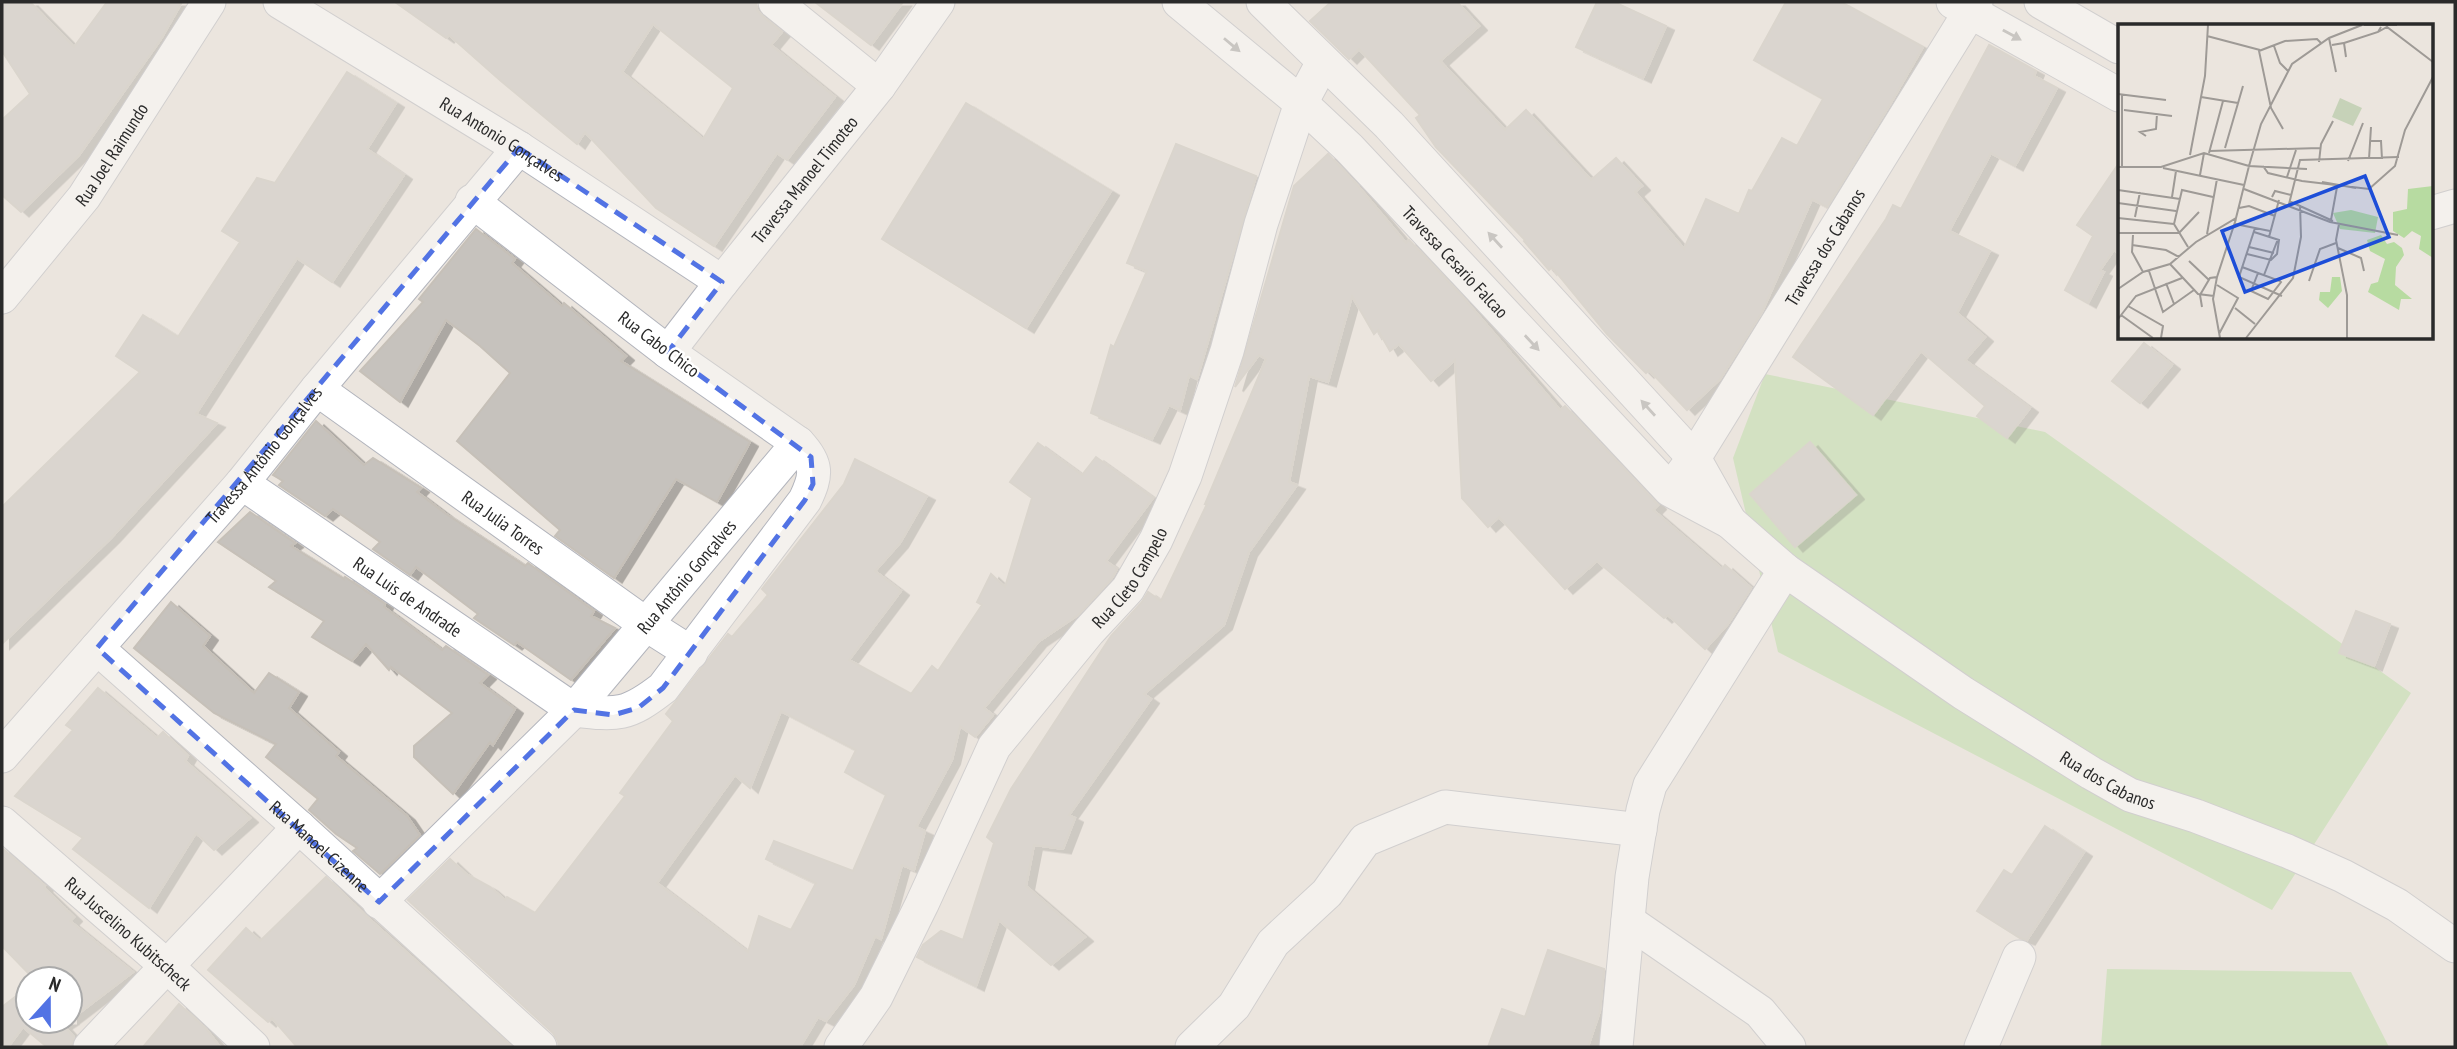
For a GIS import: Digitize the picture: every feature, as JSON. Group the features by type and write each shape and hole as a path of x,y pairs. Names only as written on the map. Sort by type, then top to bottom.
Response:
{"street":[{"name":"Rua Joel Raimundo","path":"2,297 84,197 209,2"},
{"name":"Rua Antonio Gonçalves","path":"280,2 519,148 722,282"},
{"path":"775,2 879,86"},
{"name":"Travessa Manoel Timoteo","path":"668,352 879,86 939,2"},
{"name":"Travessa Cesario Falcao","path":"1179,2 1301,103 1349,148 1670,490 1730,522 1785,570"},
{"name":"Travessa Cesario Falcao","path":"1263,2 1390,125 1694,458 1730,522"},
{"path":"2041,2 2118,46"},
{"path":"1966,5 2118,94"},
{"name":"Travessa dos Cabanos","path":"1670,490 1694,458 1966,5"},
{"name":"Rua Cleto Campelo","path":"841,1047 876,997 994,747 1073,650 1128,589 1156,540 1185,476 1218,376 1261,224 1301,103 1323,62"},
{"name":"Travessa Antônio Gonçalves","path":"2,756 242,483 317,388 519,148"},
{"name":"Rua Cabo Chico","path":"472,201 668,352 798,443 811,457 814,468 813,484 805,500 691,653"},
{"path":"2432,213 2455,206"},
{"name":"Rua Julia Torres","path":"317,388 647,625 691,653"},
{"name":"Rua Antônio Gonçalves","path":"379,902 574,710 798,443"},
{"name":"Rua Luis de Andrade","path":"242,483 574,710"},
{"path":"1616,1047 1632,877 1650,785 1785,570"},
{"name":"Rua dos Cabanos","path":"1785,570 1963,693 2130,795 2196,816 2343,876 2397,905 2455,946"},
{"name":"Rua Manoel Cizenne","path":"97,648 299,827 540,1047"},
{"path":"574,710 612,715 638,708 663,688 691,653"},
{"path":"1192,1047 1234,1006 1273,943 1327,893 1365,841 1445,807 1640,830"},
{"name":"Rua Juscelino Kubitscheck","path":"2,822 168,967 253,1047"},
{"path":"90,1047 299,827"},
{"path":"1628,921 1760,1012 1788,1047"},
{"path":"1982,1047 2019,957"}],"highlighted area":[{"path":"519,148 722,282 668,352 811,457 813,484 805,500 663,688 638,708 613,715 574,710 379,902 97,648"}],"green space":[{"path":"1765,374 2045,432 2411,693 2272,910 1778,652 1733,458"},
{"path":"2107,969 2351,972 2389,1047 2101,1047"}],"building":[{"path":"2,2 30,2 74,47 107,2 182,2 161,39 79,155 21,212 2,195 2,120 30,94 2,51"},
{"path":"395,2 756,2 757,10 762,16 782,32 771,45 835,97 787,160 777,153 714,246 656,208 585,132 577,144 449,35 446,38","holes":["653,24 733,88 703,139 622,72"]},
{"path":"815,2 903,2 871,45"},
{"path":"1331,2 1457,2 1479,26 1440,61 1505,130 1526,110 1591,180 1616,158 1642,186 1635,192 1684,249 1706,199 1739,214 1749,190 1752,191 1782,138 1797,146 1823,99 1754,60 1786,2 1841,2 1923,47 1827,207 1812,199 1762,312 1720,379 1687,410 1649,370 1646,373 1607,334 1552,267 1549,270 1525,240 1436,147 1416,118 1420,115 1359,49 1349,59 1310,21"},
{"path":"1597,2 1614,2 1666,26 1643,78 1576,47"},
{"path":"1989,45 2036,71 2034,76 2057,88 2015,166 1991,153 1949,231 1990,251 1957,313 1985,337 1965,360 2030,408 2007,438 1977,416 1985,406 1921,351 1873,415 1793,357 1893,205 1901,209"},
{"path":"347,72 396,103 367,149 404,175 332,282 297,258 196,414 217,423 111,538 2,644 2,507 140,372 116,356 143,315 178,337 240,242 222,231 257,178 275,183"},
{"path":"966,103 1111,191 1026,328 882,239"},
{"path":"1176,144 1256,176 1197,379 1189,375 1180,410 1169,405 1152,439 1091,413 1111,345 1114,347 1147,271 1127,263"},
{"path":"1328,154 1406,243 1409,240 1460,294 1560,410 1565,406 1658,505 1653,510 1722,569 1725,565 1751,588 1728,624 1705,649 1668,615 1664,618 1597,561 1565,589 1499,517 1488,527 1462,498 1455,360 1431,381 1399,344 1390,351 1378,330 1374,334 1352,296 1328,382 1309,376 1289,482 1297,485 1249,552 1224,625 1144,694 1151,699 1069,815 1075,818 1063,849 1034,845 1026,886 1085,937 1051,965 999,920 976,986 917,957 923,945 941,931 963,940 994,843 987,837 1011,789 1111,636 1148,592 1161,601 1207,504 1266,359 1259,355 1235,387 1294,186"},
{"path":"2118,164 2118,253 2114,250 2100,270 2104,272 2088,303 2065,290 2093,236 2077,225"},
{"path":"476,229 515,259 512,263 562,306 564,303 626,356 621,361 750,442 717,502 676,479 614,578 555,536 560,530 457,441 510,373 480,346 446,320 400,402 360,371 423,302 419,299"},
{"path":"2144,343 2172,365 2140,403 2112,381"},
{"path":"316,421 364,465 373,458 421,488 417,492 446,514 525,566 528,563 594,611 591,616 615,628 571,680 517,642 514,645 474,618 478,614 416,567 410,575 373,549 380,542 333,509 325,516 279,485 283,481 273,475"},
{"path":"1810,442 1856,495 1795,547 1750,494"},
{"path":"1038,443 1082,475 1096,457 1153,498 1106,561 1117,569 1112,578 1078,615 1038,642 984,708 993,715 975,737 960,726 952,760 916,827 925,831 914,870 902,865 881,939 875,936 854,985 826,1021 818,1017 800,1047 559,1047 553,1033 408,900 450,859 466,874 490,887 505,900 507,897 535,913 625,796 620,793 673,721 666,714 728,634 732,637 768,595 762,589 844,484 855,459 927,496 900,543 875,571 901,591 849,660 911,694 932,666 938,671 982,605 977,602 991,574 1005,587 1032,498 1010,482","holes":["781,711 856,750 845,772 886,795 853,871 774,841 766,859 816,883 791,930 759,916 748,952 657,883 735,775 750,788"]},
{"path":"250,512 295,543 291,546 385,604 384,607 442,650 446,646 488,675 480,683 515,709 493,745 490,742 453,794 414,757 414,746 452,713 391,667 389,670 366,644 352,661 312,637 324,621 269,587 276,581 218,542"},
{"path":"171,602 210,636 203,646 254,693 269,673 299,692 289,708 339,752 336,756 407,816 420,835 380,874 353,851 357,848 309,810 318,799 266,757 276,744 214,713 134,648"},
{"path":"2356,611 2390,624 2374,666 2339,653"},
{"path":"98,688 157,738 163,732 188,756 185,761 250,818 214,850 196,833 149,908 73,849 83,838 15,796 73,730 66,725"},
{"path":"2045,826 2084,852 2027,940 1977,911 2004,870 2012,875"},
{"path":"2,848 45,886 74,917 70,921 133,972 84,1009 84,965 20,965 2,946"},
{"path":"326,877 512,1047 297,1047 272,1018 268,1022 208,970 246,928 260,941"},
{"path":"1548,950 1604,969 1600,1011 1588,1047 1488,1047 1502,1009 1525,1017"},
{"path":"14,998 14,1035 17,1035 8,1047 2,1047 2,1007"},
{"path":"179,1004 206,1029 220,1047 143,1047"},
{"path":"33,1035 74,1037 71,1047 47,1047"}]}
